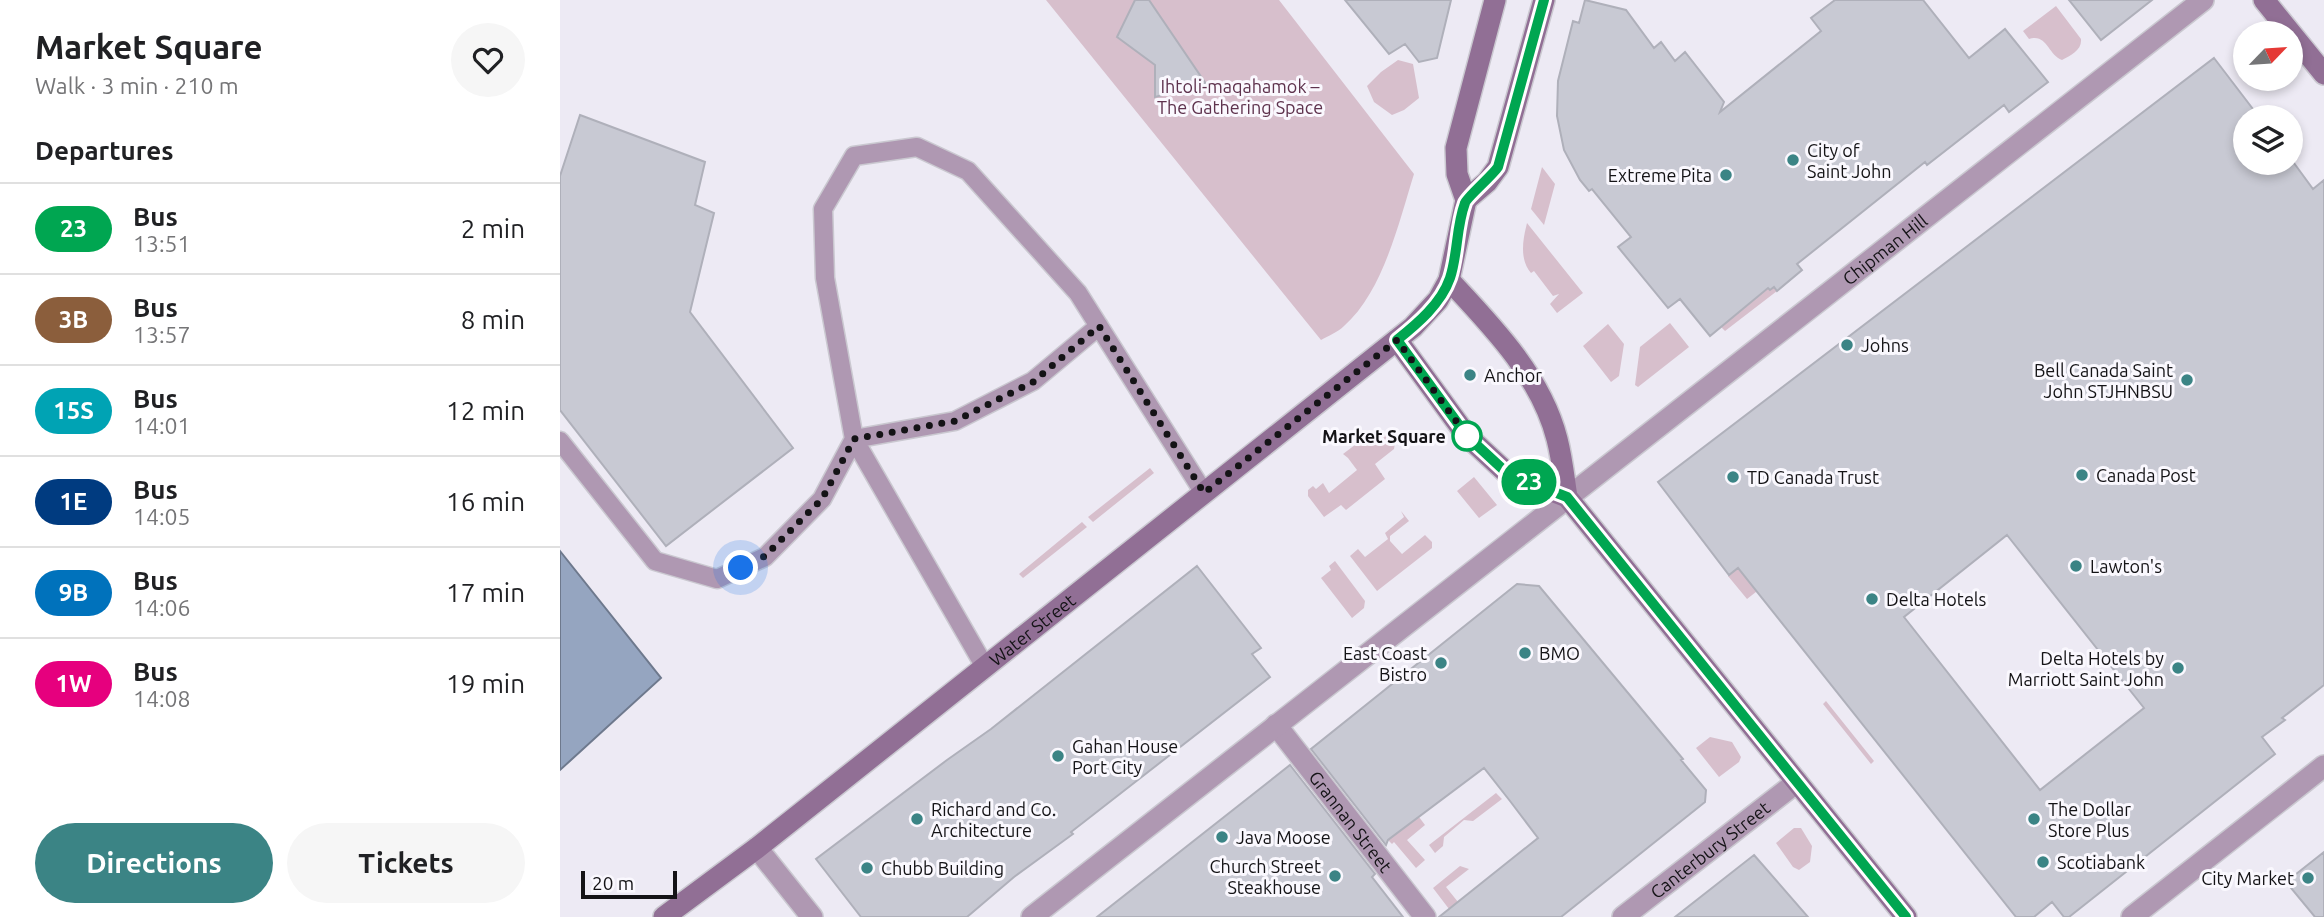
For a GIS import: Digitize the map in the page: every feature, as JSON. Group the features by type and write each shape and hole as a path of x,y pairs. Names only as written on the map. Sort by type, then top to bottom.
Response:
{"main road":[{"path":"1495,0 1456,148 1457,174 1466,200 1449,280 1427,314 1397,340 1467,436 1508,474 1567,497"},
{"path":"1466,200 1487,182 1498,167 1544,0"},
{"path":"2264,0 2324,74"},
{"path":"1449,280 1522,365 1544,403 1557,439 1567,497 1906,917"},
{"name":"Water Street","path":"664,917 757,848 1397,340"}],"street":[{"name":"Chipman Hill","path":"1032,917 2203,0"},
{"name":"Grannan Street","path":"1276,725 1425,917"},
{"path":"2132,917 2324,766"},
{"name":"Canterbury Street","path":"1623,917 1797,782"},
{"path":"757,848 812,917"}],"lane":[{"path":"985,667 854,439 825,278 823,209 855,156 917,147 968,171 1078,293 1204,493"},
{"path":"854,439 955,421 1033,382 1099,326"},
{"path":"560,441 655,561 717,579 765,556 822,499 854,439"}],"green space":[{"name":"Ihtoli-maqahamok – The Gathering Space","path":"1046,0 1279,0 1414,174 1396,234 1379,276 1358,312 1344,326 1321,340"},
{"path":"2056,6 2081,39 2078,49 2062,60 2040,39 2029,39 2023,31"},
{"path":"1398,60 1413,64 1419,98 1404,110 1392,115 1374,102 1367,86"},
{"path":"1542,167 1555,184 1544,225 1531,209"},
{"path":"1527,223 1583,293 1557,313 1550,304 1559,294 1553,296 1534,271 1531,273 1525,262 1523,242"},
{"path":"1774,287 1777,291 1725,331 1721,327 1767,288 1770,290"},
{"path":"1670,323 1689,347 1638,387 1635,385 1640,347"},
{"path":"1608,324 1624,344 1619,376 1611,382 1583,346"},
{"path":"1372,432 1387,434 1395,443 1394,449 1375,464 1385,479 1346,510 1341,505 1324,517 1308,496 1308,490 1313,486 1316,489 1323,483 1329,493 1357,470 1343,454"},
{"path":"1150,468 1154,473 1093,522 1088,517"},
{"path":"1474,477 1497,505 1479,518 1457,491"},
{"path":"1401,511 1409,521 1390,536 1390,541 1402,554 1425,535 1432,542 1432,548 1377,591 1350,556 1358,549 1365,557 1388,539 1385,533 1404,517"},
{"path":"1082,522 1087,527 1023,578 1019,574"},
{"path":"1335,561 1365,601 1364,608 1352,618 1321,578 1331,570 1329,566"},
{"path":"1743,564 1761,588 1747,599 1728,576"},
{"path":"1826,701 1874,761 1871,764 1823,704"},
{"path":"1710,737 1732,742 1741,757 1739,762 1719,777 1696,748"},
{"path":"1496,793 1502,799 1473,821 1464,820 1444,837 1443,846 1435,853 1429,845"},
{"path":"1419,817 1425,825 1407,840 1425,860 1416,868 1394,842 1392,844 1388,840"},
{"path":"1794,828 1801,828 1812,846 1810,862 1799,870 1793,867 1776,843"},
{"path":"1460,866 1469,869 1446,887 1458,902 1449,909 1433,888"}],"water":[{"path":"560,551 661,678 560,770"}],"building":[{"path":"1135,0 1149,0 1206,84 1155,97 1155,65 1117,37"},
{"path":"1345,0 1451,0 1437,58 1419,62 1405,44 1389,54"},
{"path":"1585,0 1626,10 1654,48 1661,42 1675,61 1685,52 1724,102 1720,112 1821,31 1811,18 1835,0 1923,0 1969,58 2005,29 2048,82 2009,112 2004,105 1927,165 1925,162 1797,264 1802,270 1777,291 1774,287 1770,290 1768,288 1710,336 1680,299 1668,308 1618,247 1631,237 1592,189 1589,191 1580,180 1564,150 1557,116 1558,81 1573,21 1579,23"},
{"path":"2069,0 2152,0 2101,40"},
{"path":"2214,58 2233,83 2233,91 2239,91 2250,105 2233,105 2233,175 2303,175 2313,189 2324,180 2324,685 2262,737 2275,754 2069,917 2064,917 2052,902 2034,917 2016,917 1738,568 1729,575 1658,482","holes":["2007,535 2144,708 2040,790 1904,617"]},
{"path":"580,115 705,162 695,205 714,213 690,312 793,448 666,546 560,410 560,176"},
{"path":"1197,566 1261,648 1252,654 1270,677 1071,832 1073,834 1014,877 967,917 861,917 816,859 991,729"},
{"path":"1517,584 1539,586 1683,759 1681,760 1706,790 1705,802 1561,917 1439,917 1538,838 1510,801 1484,768 1388,840 1386,845 1311,749"},
{"path":"1290,765 1375,874 1372,877 1403,917 1097,917"},
{"name":"City Market","path":"2324,852 2324,917 2315,917 2286,882"},
{"path":"1754,855 1808,917 1675,917"}],"bus line":[{"name":"23","path":"1544,0 1498,167 1487,182 1466,200 1449,280 1438,300 1427,314 1397,340 1467,436 1508,474 1567,497 1906,917"}],"place":[{"name":"City of Saint John","path":"1793,160"},
{"name":"Extreme Pita","path":"1726,175"},
{"name":"Johns","path":"1847,345"},
{"name":"Anchor","path":"1470,375"},
{"name":"Bell Canada Saint John STJHNBSU","path":"2187,380"},
{"name":"Market Square","path":"1467,436"},
{"name":"Canada Post","path":"2082,475"},
{"name":"TD Canada Trust","path":"1733,477"},
{"name":"Lawton's","path":"2076,566"},
{"name":"Delta Hotels","path":"1872,599"},
{"name":"BMO","path":"1525,653"},
{"name":"East Coast Bistro","path":"1441,663"},
{"name":"Delta Hotels by Marriott Saint John","path":"2178,668"},
{"name":"Gahan House Port City","path":"1058,756"},
{"name":"Richard and Co. Architecture","path":"917,819"},
{"name":"The Dollar Store Plus","path":"2034,819"},
{"name":"Java Moose","path":"1222,837"},
{"name":"Scotiabank","path":"2043,862"},
{"name":"Chubb Building","path":"867,868"},
{"name":"Church Street Steakhouse","path":"1335,876"},
{"name":"City Market","path":"2308,878"}],"route":[{"path":"741,568 765,556 822,499 854,439 955,421 1033,382 1099,326 1204,493 1397,340 1467,436"}]}
